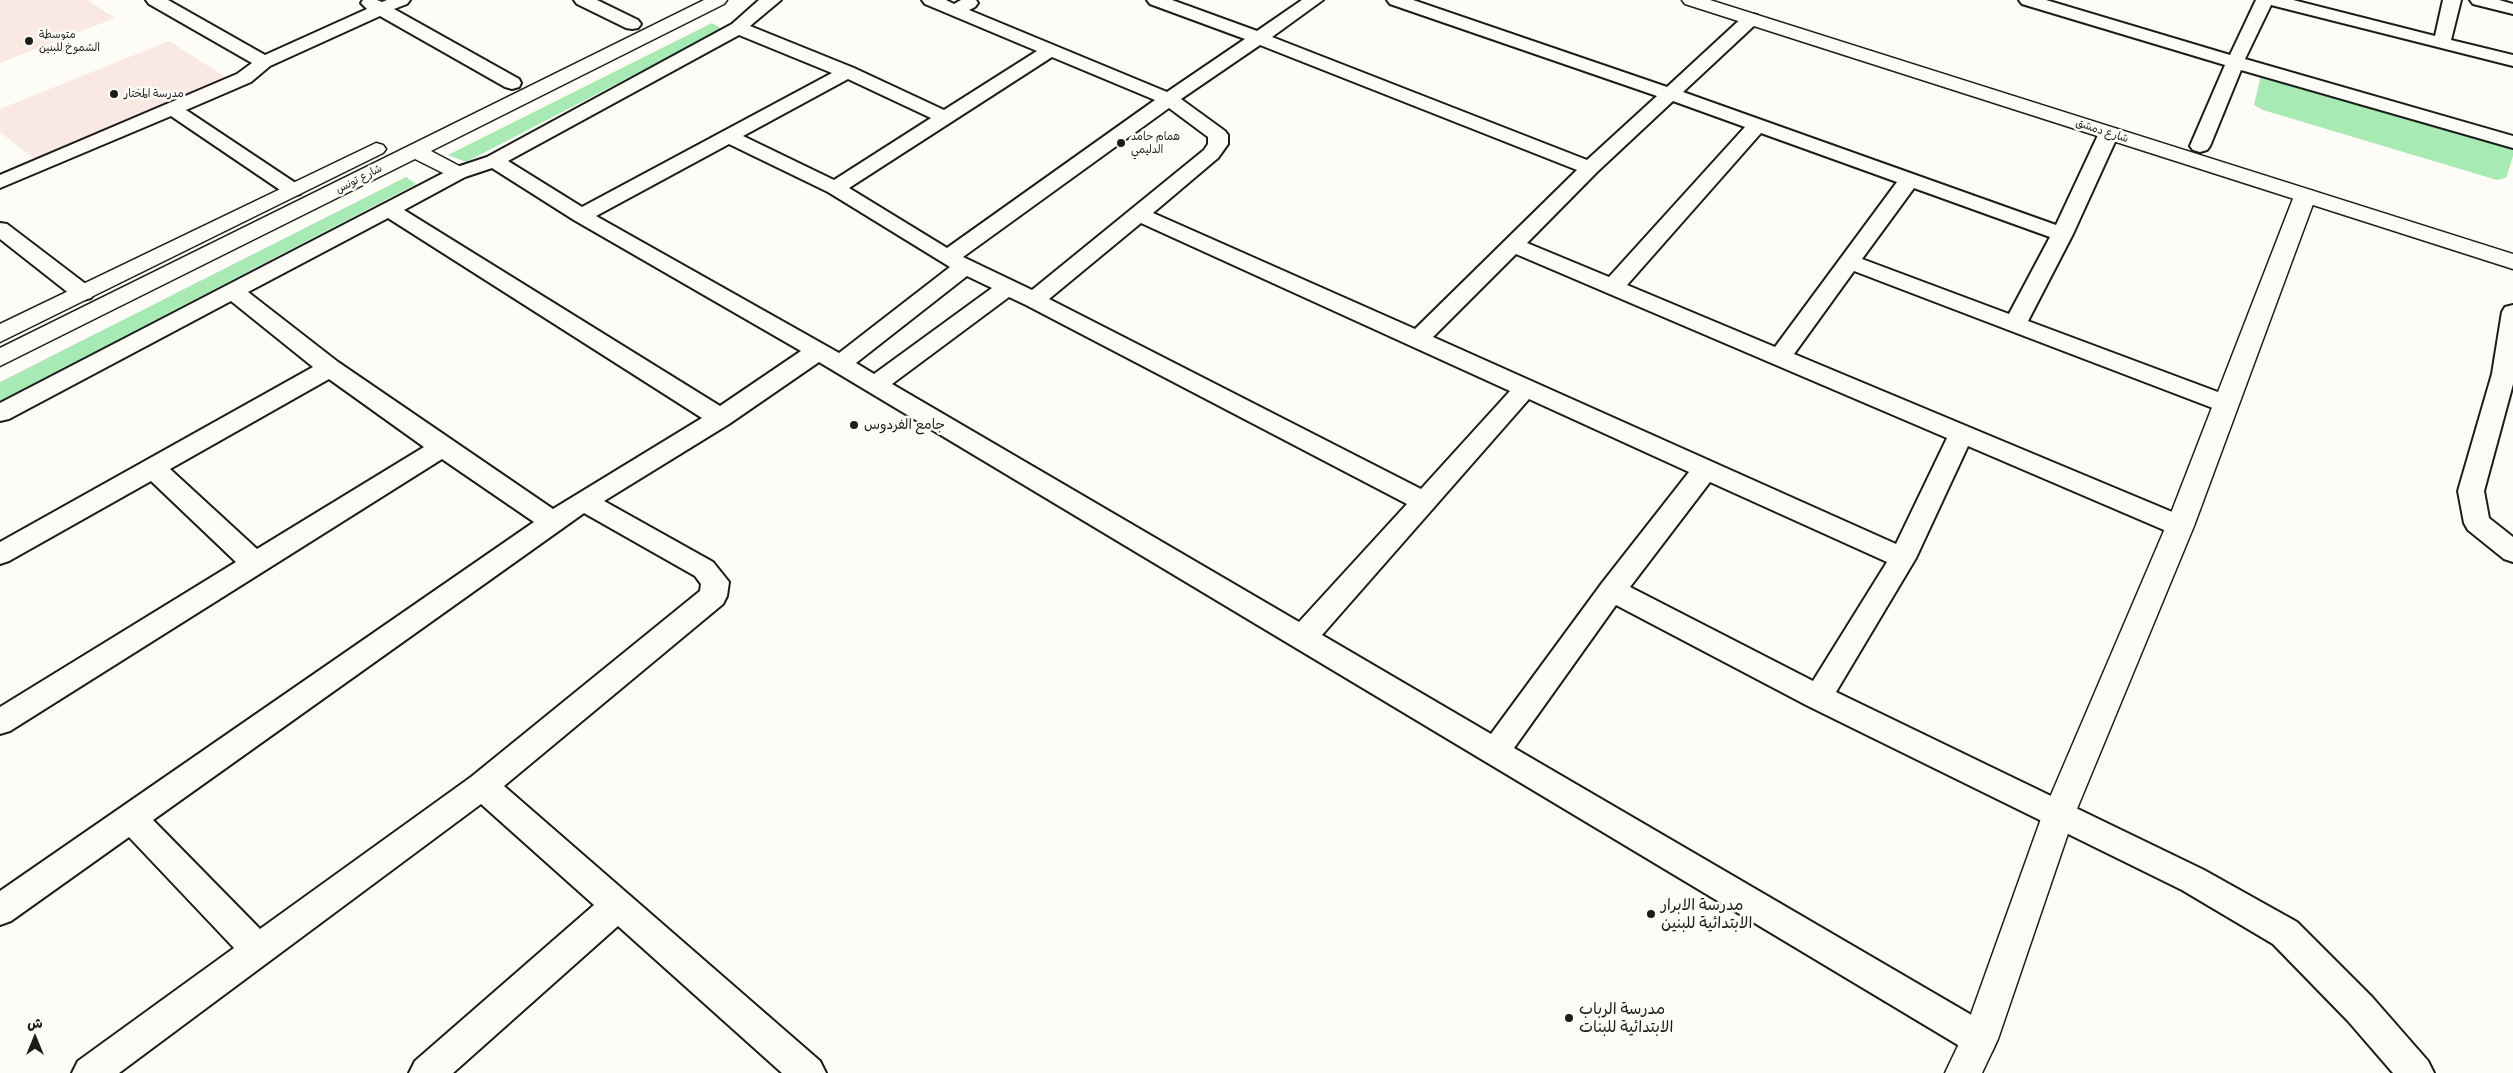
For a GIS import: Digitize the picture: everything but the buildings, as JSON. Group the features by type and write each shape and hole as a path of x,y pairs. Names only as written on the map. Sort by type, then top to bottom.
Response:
{"street":[{"path":"155,0 264,62"},
{"path":"0,182 174,110 244,78 264,62 373,5 402,0"},
{"path":"583,0 632,24"},
{"name":"شارع تونس","path":"0,334 680,0"},
{"name":"شارع تونس","path":"0,358 718,0"},
{"path":"0,413 458,173 494,161 738,28 761,6 772,0"},
{"path":"931,0 1169,100 1218,134 1218,144 1211,154 1034,300"},
{"path":"954,10 974,0"},
{"path":"1156,0 1259,38 1590,168"},
{"path":"0,910 583,501 720,418 829,357 1169,100 1314,0"},
{"path":"1396,0 1670,94 2062,234"},
{"name":"شارع دمشق","path":"1690,0 1748,9 2200,146 2513,246"},
{"path":"2028,0 2234,62 2513,142"},
{"path":"2081,16 2090,0"},
{"path":"2200,146 2234,62 2266,0"},
{"path":"2272,0 2513,61"},
{"path":"2442,42 2452,0"},
{"path":"2479,0 2513,8"},
{"path":"373,5 512,82"},
{"path":"1419,338 1590,168 1670,94 1748,9"},
{"name":"شارع دمشق","path":"1748,9 2109,133 2513,262"},
{"path":"738,28 847,72 946,118"},
{"path":"835,188 1051,50"},
{"path":"581,216 847,72"},
{"path":"174,110 293,190"},
{"path":"1613,287 1757,126"},
{"path":"2015,324 2062,234 2109,133"},
{"path":"730,137 835,188 957,262 1424,502"},
{"path":"415,151 458,173"},
{"path":"494,161 581,216 829,357 1980,1039"},
{"path":"1780,357 1909,180"},
{"path":"1963,1073 1980,1039 2058,816 2180,526 2305,196"},
{"path":"388,209 720,418"},
{"path":"1139,214 1419,338 1903,558"},
{"path":"3,235 83,293"},
{"path":"196,238 213,252"},
{"path":"1514,245 2180,526"},
{"path":"1849,262 2226,404"},
{"path":"875,385 1008,287"},
{"path":"232,291 330,368 442,447 554,522"},
{"path":"2513,312 2507,388 2471,491 2477,523 2513,552"},
{"path":"0,554 330,368"},
{"path":"1303,637 1528,388"},
{"path":"1818,697 1903,558 1961,434"},
{"path":"0,722 442,447"},
{"path":"153,468 255,563"},
{"path":"1495,751 1612,590 1706,469"},
{"path":"90,1073 482,786 713,596 715,582 704,569 583,501"},
{"path":"1612,590 1818,697 2192,880 2284,933 2360,1009 2416,1073"},
{"path":"482,786 803,1071"},
{"path":"131,818 258,950"},
{"path":"427,1073 618,906"}],"shaded area":[{"name":"متوسطة الشموخ للبنين","path":"0,0 87,0 115,18 0,63"},
{"name":"مدرسة المختار","path":"169,41 227,78 36,160 0,132 0,109"}],"green space":[{"path":"712,23 722,29 466,162 448,155"},
{"path":"2261,75 2513,146 2513,156 2506,178 2497,180 2263,110 2254,105"},
{"path":"406,177 416,184 0,401 0,382"}],"place":[{"name":"متوسطة الشموخ للبنين","path":"29,41"},
{"name":"مدرسة المختار","path":"114,94"},
{"name":"همام حامد الدليمي","path":"1121,143"},
{"name":"جامع الفردوس","path":"854,425"},
{"name":"مدرسة الابرار الابتدائية للبنين","path":"1651,914"},
{"name":"مدرسة الرباب الابتدائية للبنات","path":"1569,1018"}]}
